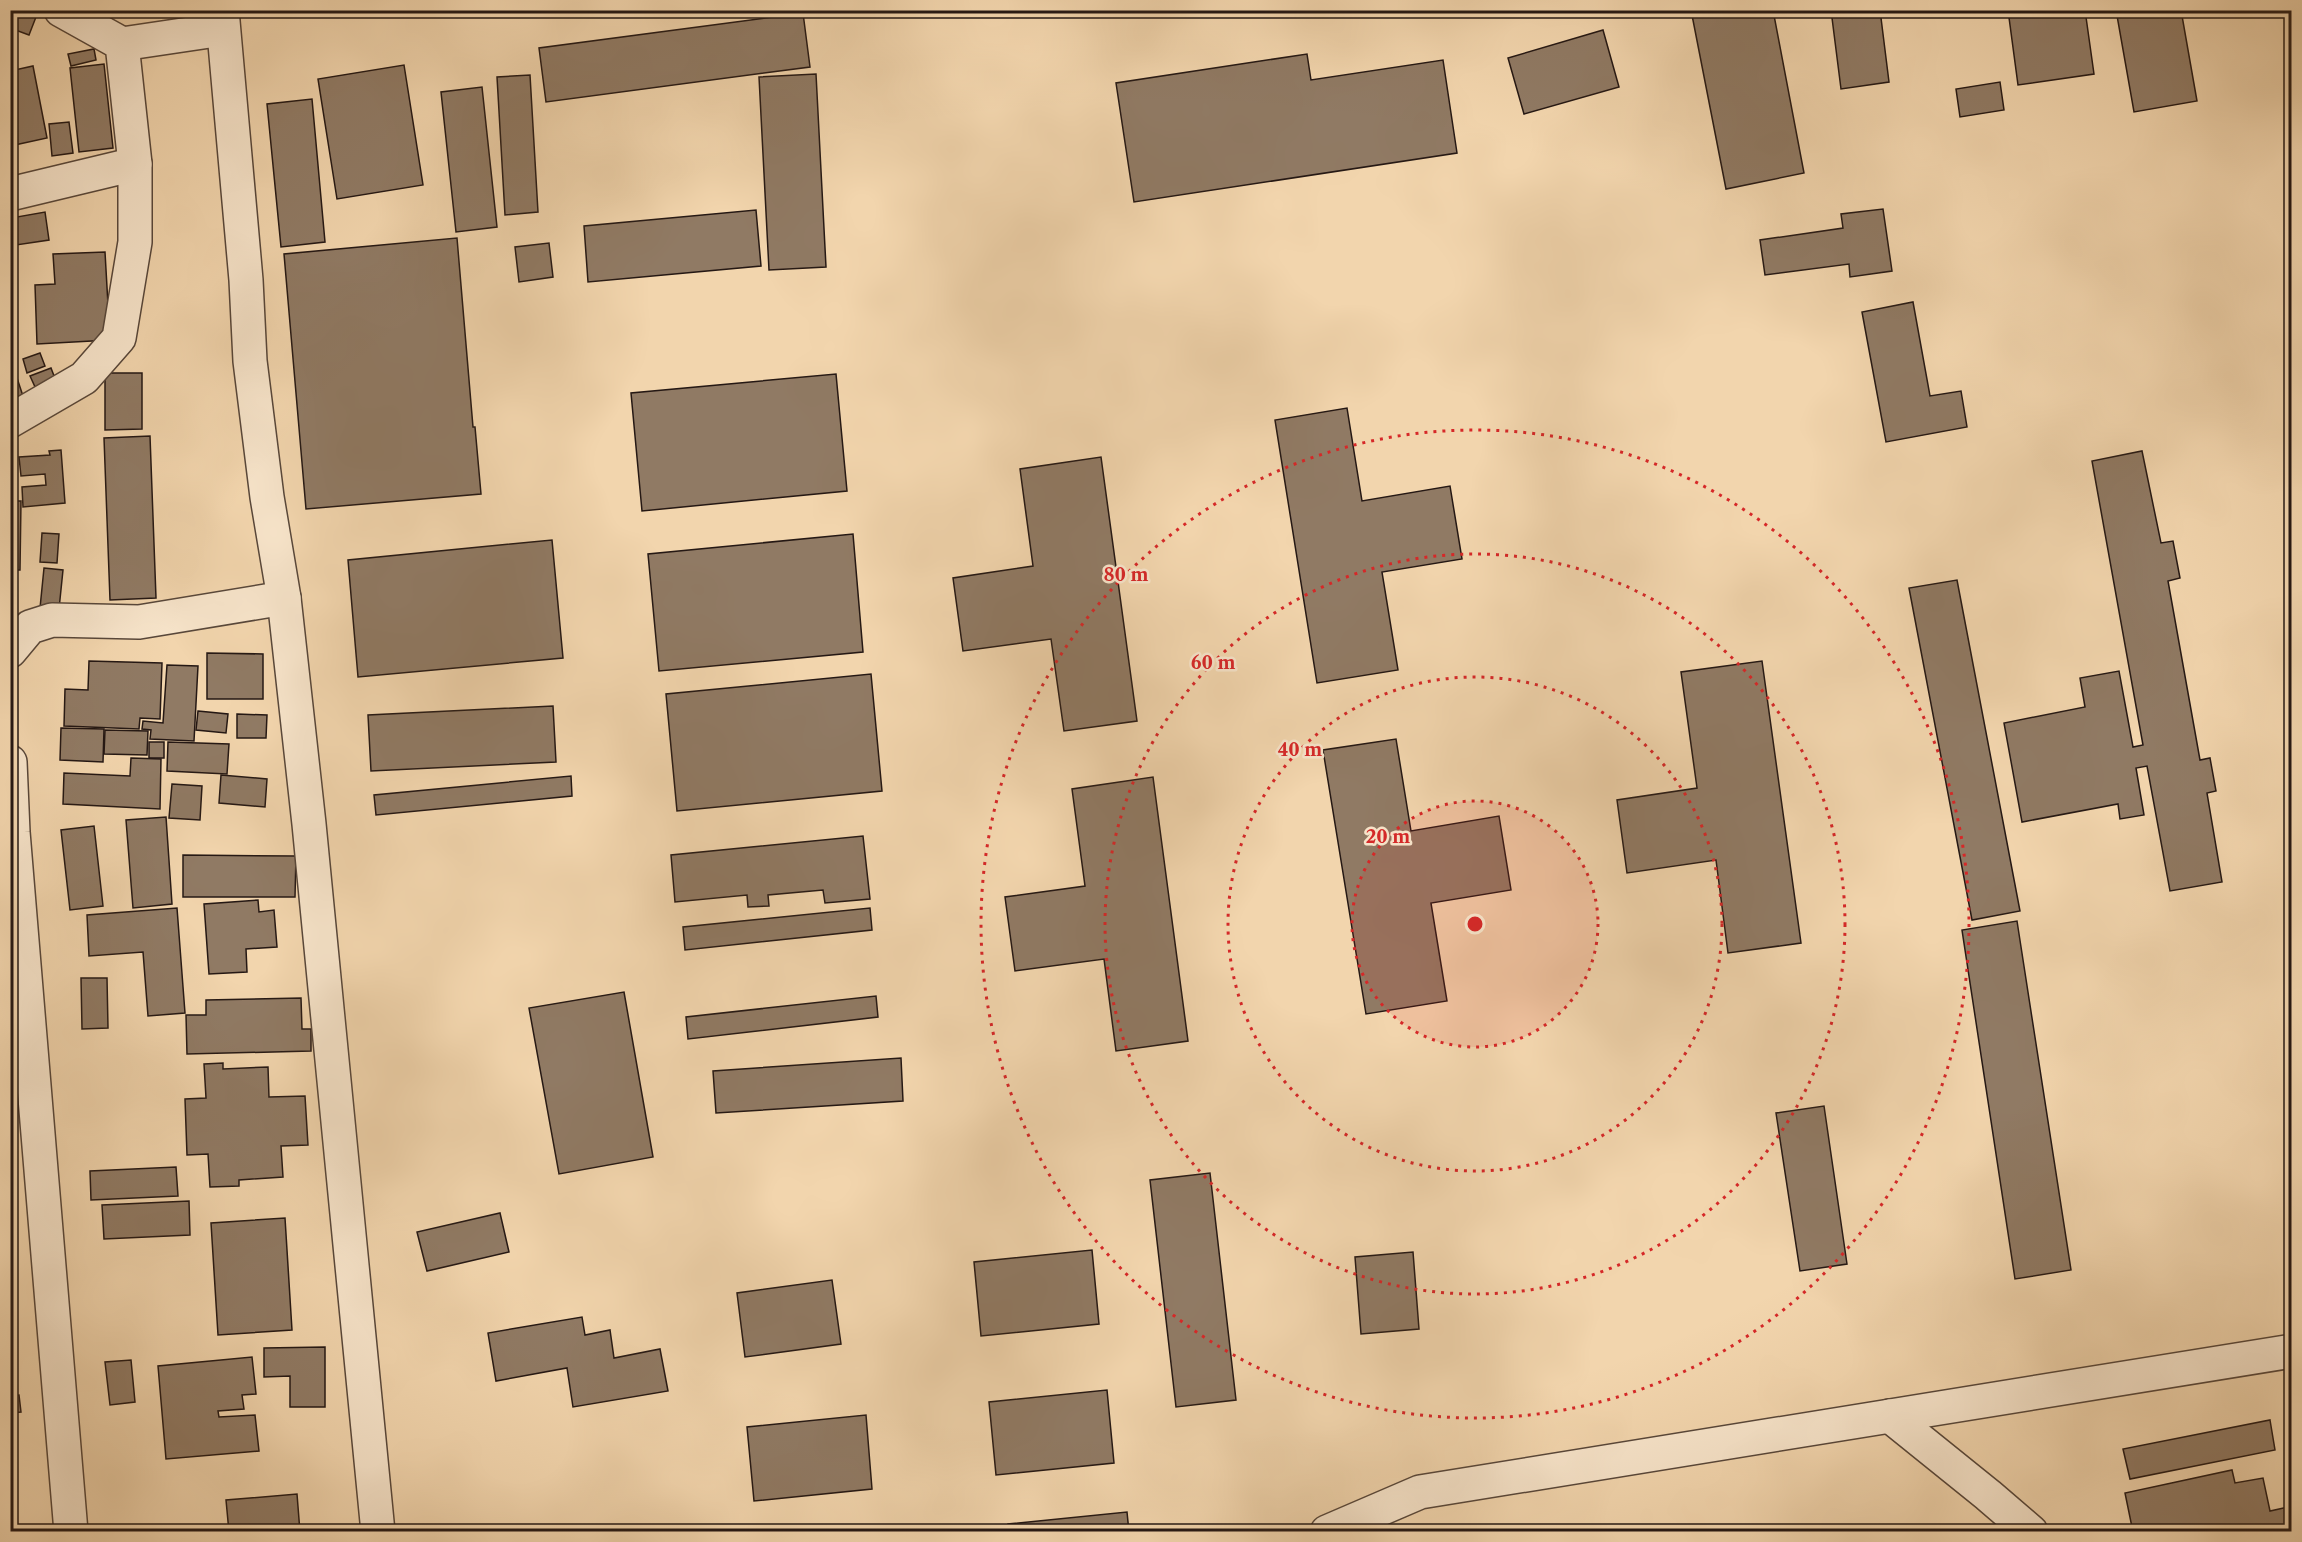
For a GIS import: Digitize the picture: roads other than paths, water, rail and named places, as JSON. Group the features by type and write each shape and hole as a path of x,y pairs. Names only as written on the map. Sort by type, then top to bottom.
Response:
{"street":[{"path":"61,10 122,44 222,20 246,280 250,361 267,496 284,598 310,836 378,1532"},
{"path":"10,421 84,378 119,338 135,242 135,164 122,44"},
{"path":"10,194 135,164"},
{"path":"10,651 30,627 52,620 139,622 284,598"},
{"path":"10,762 12,832 71,1532"},
{"path":"1327,1532 1420,1492 2292,1351"},
{"path":"1890,1416 2031,1532"}]}
